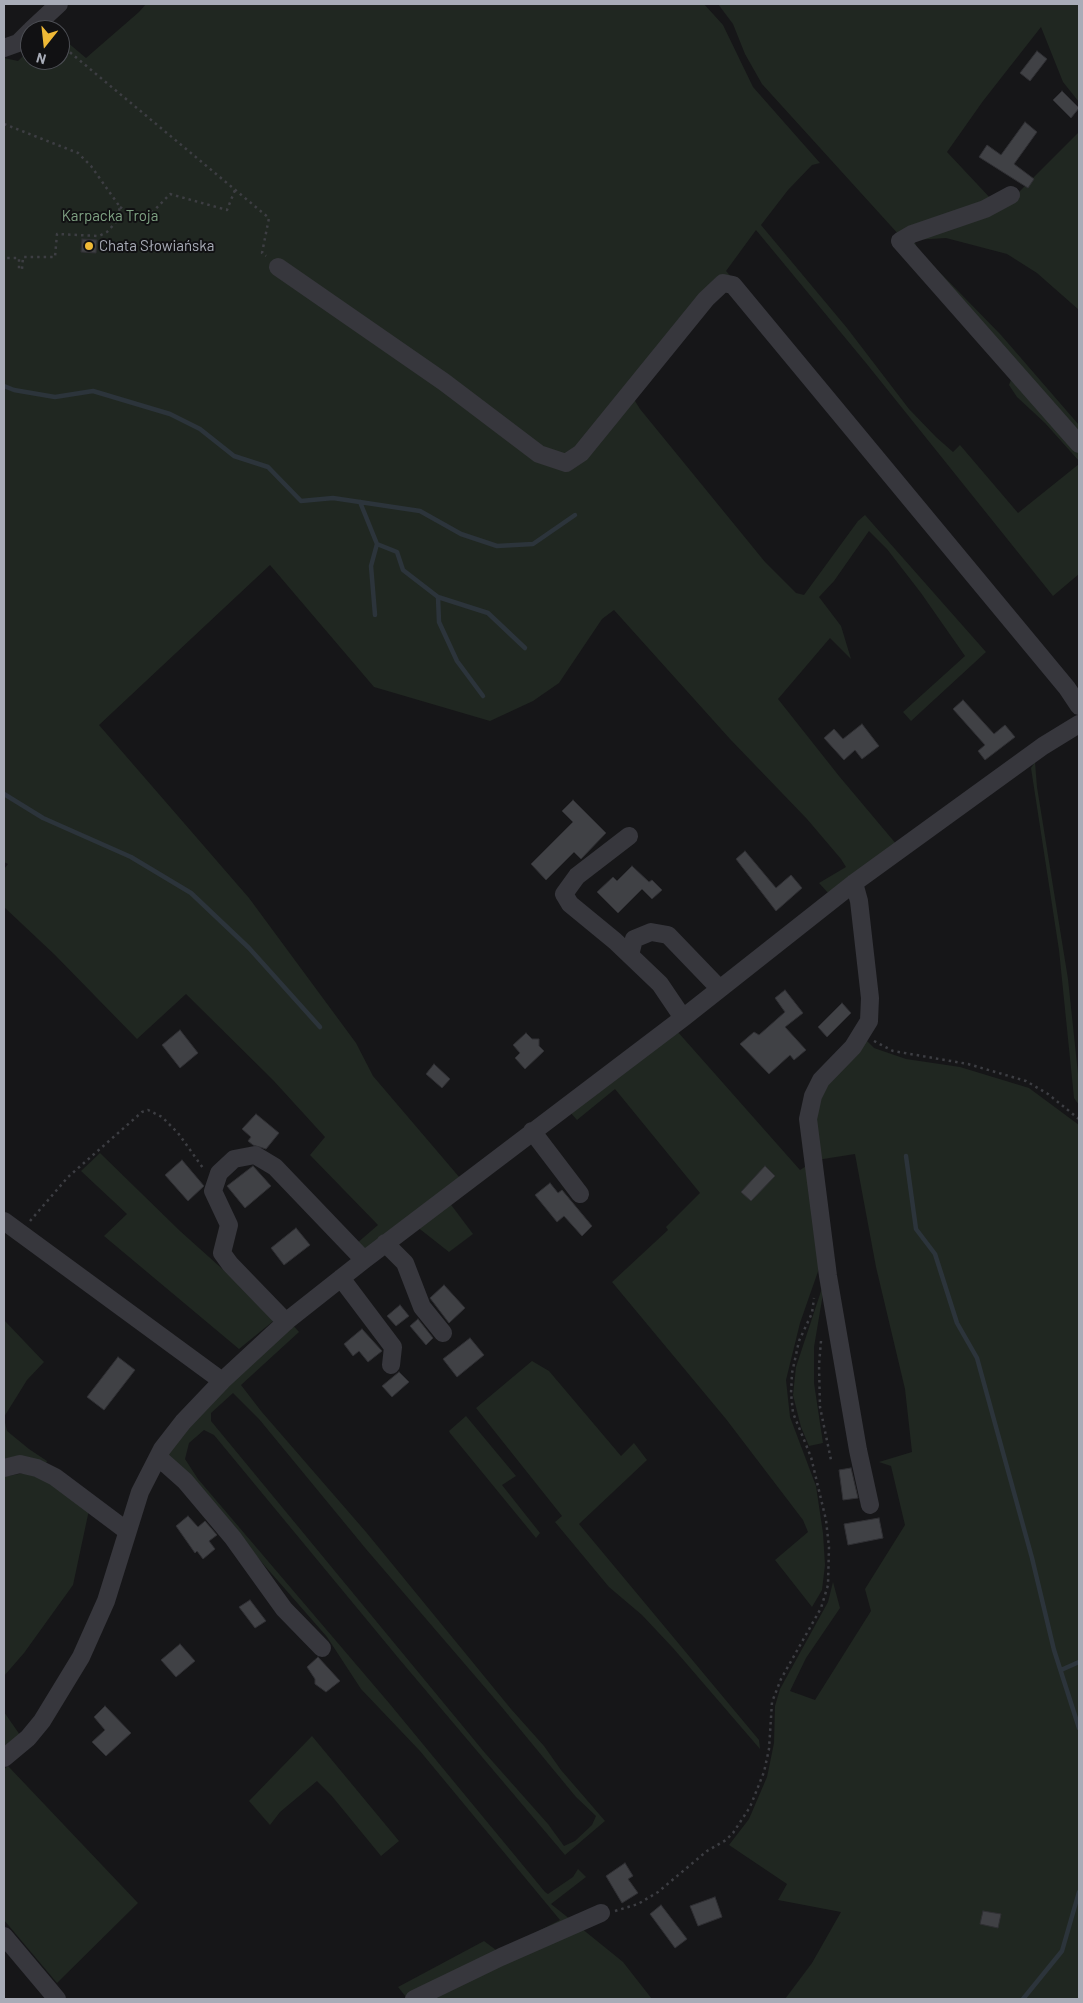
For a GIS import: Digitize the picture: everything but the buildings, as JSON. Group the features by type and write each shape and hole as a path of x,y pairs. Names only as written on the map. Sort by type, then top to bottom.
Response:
{"street":[{"path":"42,20 59,4"},
{"path":"4,48 20,41"},
{"path":"1011,195 985,209 912,234 900,242 1079,444"},
{"path":"278,267 444,382 539,454 566,463 581,453 706,299 722,283 733,285 1054,673 1079,706"},
{"path":"4,1758 28,1738 42,1721 81,1657 106,1601 140,1492 158,1457 183,1422 222,1381 286,1322 385,1243 683,1018 854,883 1043,746 1079,724"},
{"path":"629,836 577,876 564,894 570,904 630,955 660,984 683,1018"},
{"path":"854,883 859,901 870,998 868,1021 853,1047 821,1080 813,1096 808,1118 828,1276 858,1450 870,1505"},
{"path":"630,955 634,939 650,932 668,935 719,988"},
{"path":"532,1131 580,1194"},
{"path":"286,1322 230,1264 222,1253 229,1225 213,1191 219,1173 234,1159 255,1155 275,1167 364,1260"},
{"path":"10,1226 222,1381"},
{"path":"385,1243 405,1263 422,1307 443,1333"},
{"path":"341,1278 393,1347 391,1366"},
{"path":"158,1457 185,1481 233,1538 284,1609 322,1648"},
{"path":"4,1468 20,1464 37,1468 55,1477 128,1532"},
{"path":"414,1999 501,1957 601,1913"},
{"path":"4,1936 57,1999"}],"path":[{"path":"70,52 269,218 262,253 278,267"},
{"path":"4,124 78,152 91,166 120,207 144,221 170,194 227,210 236,190"},
{"path":"4,258 19,258 19,269 22,269 23,257 55,256 57,234 99,236 107,232 116,222 120,207"},
{"path":"866,1027 874,1042 893,1051 968,1064 1026,1081 1048,1094 1079,1119"},
{"path":"10,1226 27,1223 68,1177 142,1112 148,1110 162,1118 178,1132 215,1184"},
{"path":"601,1913 626,1910 645,1900 658,1892 707,1851 726,1840 733,1833 754,1799 764,1772 769,1749 772,1702 778,1687 821,1608 828,1585 829,1547 826,1520 810,1457 793,1413 791,1393 792,1373 799,1341 812,1313 815,1292"},
{"path":"822,1337 819,1365 820,1408 831,1460"}],"green space":[{"name":"Karpacka Troja","path":"146,4 704,4 723,25 753,87 820,163 812,165 788,190 761,225 847,328 909,409 953,452 960,445 1018,513 1079,464 1079,574 1053,596 866,363 756,230 726,271 736,282 728,279 637,390 635,401 640,409 765,562 796,593 804,595 858,521 865,515 986,652 911,721 903,712 965,656 921,593 887,549 869,531 834,581 819,597 841,626 851,659 830,638 778,699 897,845 830,895 819,883 846,867 841,859 807,819 730,739 614,610 602,619 559,683 533,701 490,721 374,687 270,565 99,725 249,898 356,1043 373,1076 460,1178 365,1250 356,1244 378,1225 310,1155 325,1137 273,1080 186,994 137,1039 55,955 4,907 4,869 8,864 4,862 4,58 18,61 20,59 20,70 70,70 70,44 86,58"},
{"path":"718,4 1079,4 1079,102 1063,82 1041,27 983,101 947,152 993,201 900,236 762,84 745,54 733,24"},
{"path":"1079,132 1079,310 1037,273 1007,254 946,238 914,240 1002,209"},
{"path":"914,240 918,250 1001,335 1079,425 1079,437 912,251"},
{"path":"1012,377 1079,448 1079,461 1045,423 1017,397 1009,385"},
{"path":"1035,762 1037,787 1068,979 1079,1083 1079,1105 1074,1098 1059,950 1031,768"},
{"path":"677,1031 800,1170 808,1165 822,1260 800,1323 786,1380 790,1417 816,1486 823,1533 825,1565 822,1590 812,1607 775,1560 808,1532 803,1520 726,1419 612,1282 668,1230 666,1227 700,1193 615,1089 577,1120 569,1111"},
{"path":"866,1040 874,1048 906,1059 960,1067 1029,1088 1079,1125 1079,1999 785,1999 812,1963 841,1912 778,1900 787,1884 729,1845 749,1819 767,1777 774,1743 775,1706 780,1689 828,1602 833,1582 840,1608 806,1658 790,1691 815,1700 871,1611 865,1589 905,1525 891,1466 879,1462 912,1452 905,1389 876,1267 855,1154 817,1160 816,1108 820,1091"},
{"path":"100,1153 180,1231 277,1318 239,1349 104,1236 127,1214 81,1171"},
{"path":"449,1202 473,1234 449,1252 416,1226"},
{"path":"826,1276 814,1347 814,1383 823,1443 809,1446 801,1427 793,1395 796,1367"},
{"path":"4,1320 44,1362 27,1380 4,1417"},
{"path":"292,1324 299,1332 241,1385 261,1411 366,1532 605,1821 565,1855 400,1660 214,1435 204,1430 189,1443 185,1459 198,1479 389,1703 545,1892 548,1894 573,1877 578,1869 586,1877 551,1904 571,1920 406,1997 398,1987 484,1941 496,1950 501,1950 560,1920 420,1751 361,1689 327,1637 167,1454 182,1431","holes":["233,1393 259,1419 366,1549 576,1797 596,1816 592,1825 575,1841 564,1846 548,1824 485,1753 211,1421 211,1413"]},
{"path":"532,1361 549,1371 621,1456 634,1443 647,1460 579,1524 759,1740 760,1749 673,1648 642,1615 609,1587 555,1522 562,1516 476,1408"},
{"path":"466,1416 516,1476 502,1485 540,1533 536,1538 450,1433 449,1431"},
{"path":"4,1418 7,1431 47,1461 45,1466 4,1464"},
{"path":"4,1469 8,1476 30,1472 58,1483 89,1510 73,1585 24,1653 4,1676"},
{"path":"4,1712 20,1735 4,1749"},
{"path":"312,1736 399,1841 381,1856 331,1795 317,1781 280,1812 270,1825 249,1801"},
{"path":"8,1766 138,1903 57,1983 4,1920 4,1769"},
{"path":"581,1928 623,1962 652,1999 426,1999"}],"waterway":[{"path":"4,386 14,390 55,397 93,391 170,414 200,429 234,456 268,467 301,501 333,498 420,511 461,534 497,546 533,544 575,515"},
{"path":"360,502 377,544 397,552 403,570 438,597 488,613 525,648"},
{"path":"375,615 371,566 377,544"},
{"path":"438,597 439,622 457,661 483,696"},
{"path":"4,794 43,818 131,857 191,893 249,948 320,1027"},
{"path":"906,1156 916,1229 935,1254 957,1323 977,1358 1032,1558 1054,1650 1079,1728"},
{"path":"1061,1670 1079,1662"},
{"path":"1023,1999 1062,1951 1079,1892"}],"place":[{"name":"Chata Słowiańska","path":"89,246"}]}
